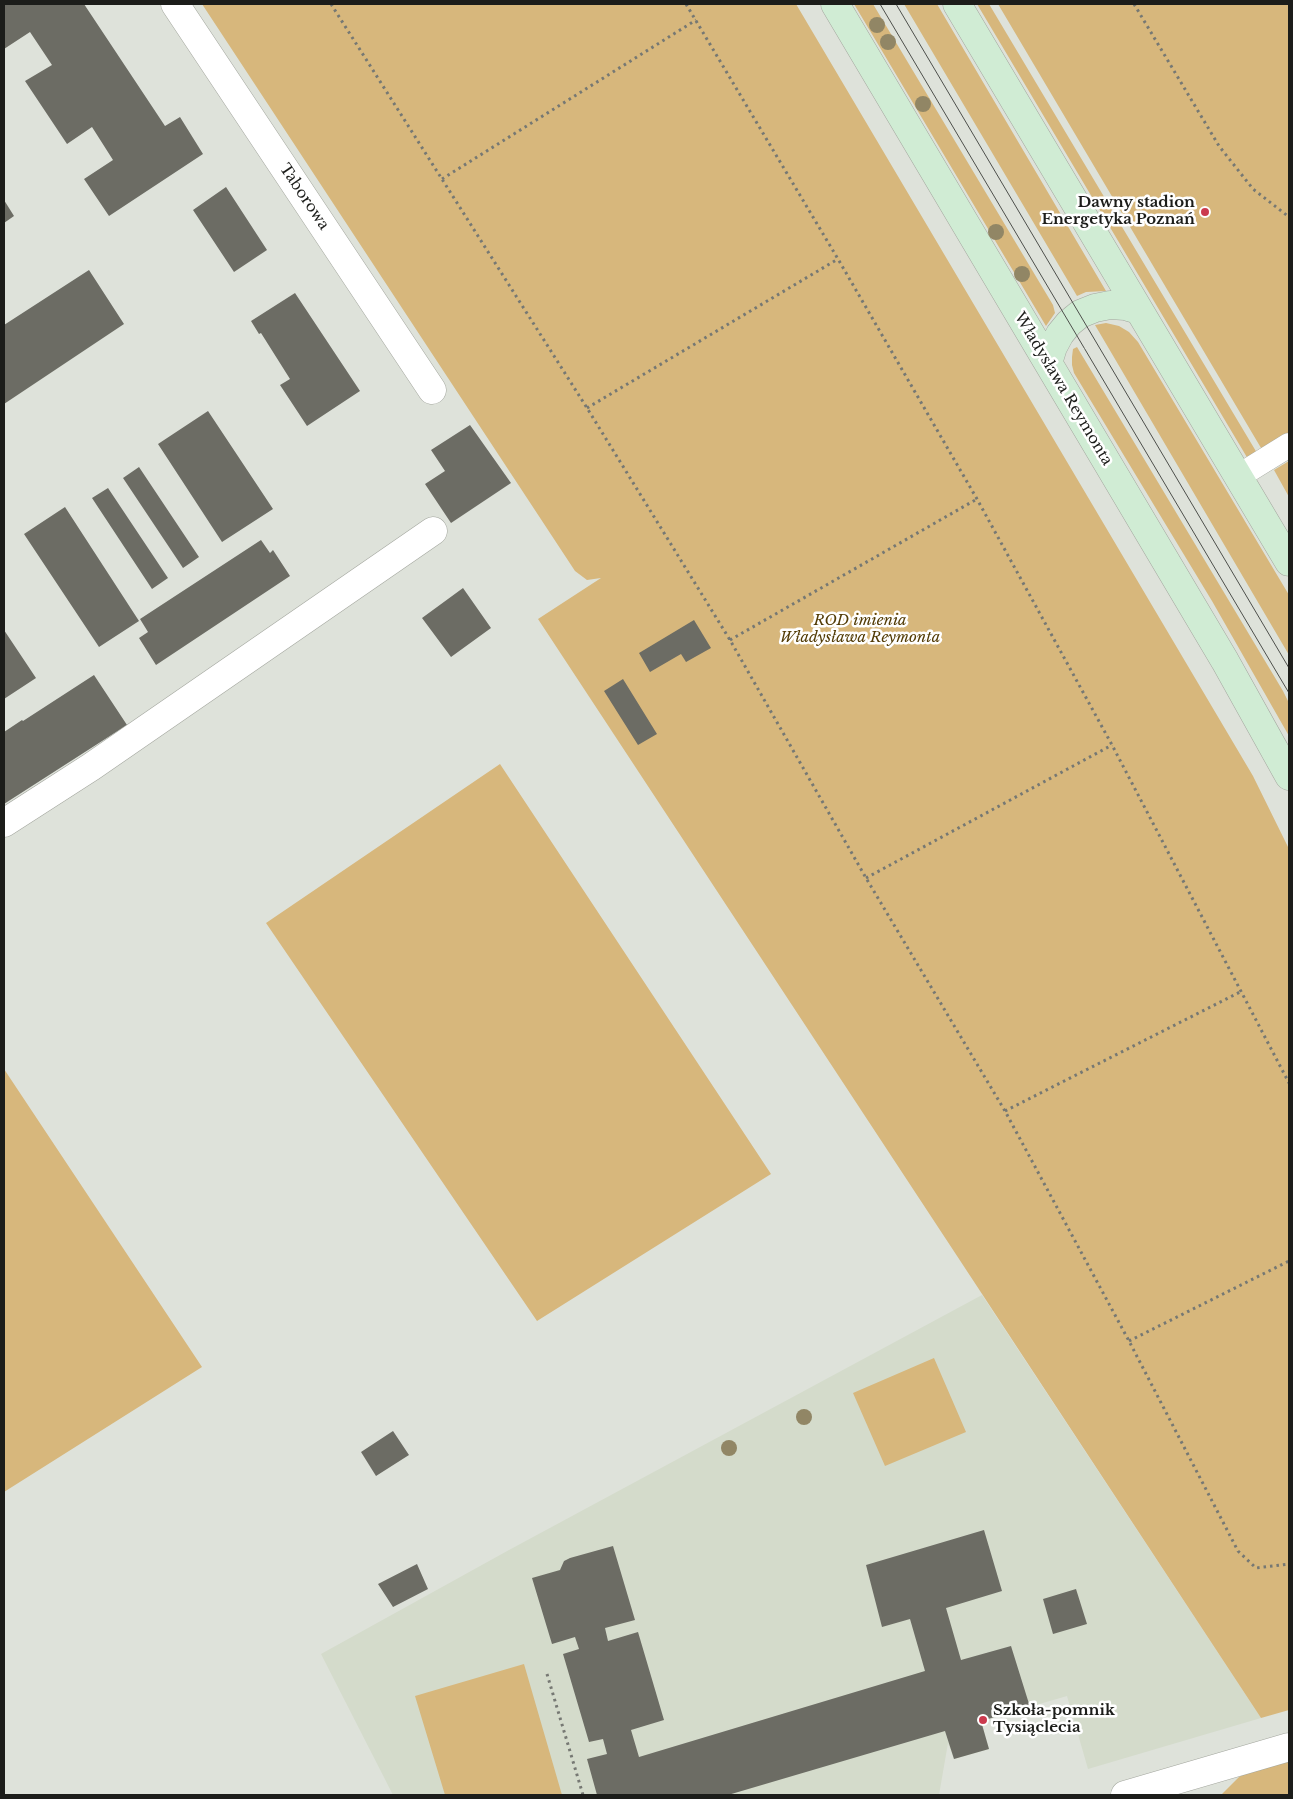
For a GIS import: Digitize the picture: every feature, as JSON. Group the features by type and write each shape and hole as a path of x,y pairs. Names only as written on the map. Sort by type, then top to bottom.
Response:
{"main road":[{"name":"Władysława Reymonta","path":"835,4 1225,661 1289,776"},
{"path":"957,4 1289,562"},
{"path":"1048,363 1060,334 1080,314 1110,305 1125,306 1139,310"}],"street":[{"name":"Taborowa","path":"175,4 432,390"},
{"path":"1239,476 1289,445"},
{"path":"4,823 91,767 433,531"},
{"path":"1125,1795 1289,1747"}],"path":[{"path":"331,4 587,408 730,640 866,878 1005,1111 1129,1341 1238,1551 1256,1568 1289,1564"},
{"path":"686,4 838,259 976,499 1112,745 1289,1083"},
{"path":"1134,4 1219,146 1253,189 1289,217"},
{"path":"442,179 696,20"},
{"path":"587,408 838,259"},
{"path":"730,640 976,499"},
{"path":"866,878 1112,745"},
{"path":"1005,1111 1242,991"},
{"path":"1129,1341 1289,1260"},
{"path":"546,1674 583,1795"}],"shaded area":[{"path":"982,1295 1261,1718 1088,1769 1067,1696 981,1721 989,1749 954,1759 948,1743 939,1795 393,1795 321,1654 509,1550"}],"green space":[{"name":"ROD imienia Władysława Reymonta","path":"202,4 796,4 1253,776 1289,849 1289,1710 1261,1718 538,619 601,578 587,580 575,571"},
{"path":"854,4 873,4 1053,305 1055,313 1046,326"},
{"path":"904,4 937,4 1106,291 1086,292 1077,296"},
{"path":"977,4 989,4 1257,453 1248,459"},
{"name":"Dawny stadion Energetyka Poznań","path":"998,4 1289,4 1289,438 1264,453"},
{"path":"1106,323 1119,326 1129,332 1138,342 1289,595 1289,655 1095,325"},
{"path":"1077,347 1283,691 1289,703 1289,736 1212,601 1074,373 1072,357 1073,349"},
{"path":"1289,461 1289,497 1274,470"},
{"path":"500,764 771,1174 537,1321 266,923"},
{"path":"4,1069 202,1367 4,1492"},
{"path":"934,1358 966,1432 885,1466 853,1393"},
{"path":"524,1664 562,1795 445,1795 415,1696"},
{"path":"1289,1759 1289,1795 1221,1795 1239,1777 1251,1770"}],"building":[{"path":"4,4 84,4 165,126 180,117 203,154 109,216 84,179 113,160 92,127 67,144 25,81 52,65 30,32 4,49"},
{"path":"226,187 267,250 234,272 193,210"},
{"path":"4,200 14,216 4,223"},
{"path":"89,270 124,324 4,404 4,325"},
{"path":"295,293 360,391 307,426 280,385 290,379 261,333 259,334 251,321"},
{"path":"208,411 273,509 222,542 158,444"},
{"path":"470,425 511,483 451,523 425,484 445,471 431,450"},
{"path":"139,467 199,557 183,568 123,478"},
{"path":"108,488 168,578 152,589 92,498"},
{"path":"65,507 139,621 99,647 24,534"},
{"path":"261,540 270,553 273,550 290,576 156,665 139,638 148,632 140,619"},
{"path":"463,588 491,628 451,657 422,618"},
{"path":"694,620 711,648 686,662 681,654 650,672 639,653"},
{"path":"4,630 36,678 4,699"},
{"path":"94,675 127,725 4,804 4,732"},
{"path":"623,679 657,734 638,745 604,691"},
{"path":"393,1431 409,1455 376,1476 361,1452"},
{"path":"984,1530 1002,1591 946,1608 961,1660 1011,1646 1030,1707 981,1721 989,1749 954,1759 945,1731 728,1795 597,1795 587,1759 607,1754 603,1739 589,1742 563,1654 579,1649 575,1637 552,1644 532,1578 560,1570 564,1561 570,1558 613,1546 635,1620 605,1628 608,1641 638,1632 664,1720 631,1730 639,1757 925,1671 910,1619 882,1627 866,1565"},
{"path":"417,1564 428,1589 393,1607 378,1584"},
{"path":"1076,1589 1087,1624 1053,1634 1043,1599"}],"tram line":[{"path":"880,4 1289,693"},
{"path":"896,4 1289,668"}],"place":[{"name":"Dawny stadion Energetyka Poznań","path":"1205,212"},
{"name":"Szkoła-pomnik Tysiąclecia","path":"983,1720"}]}
